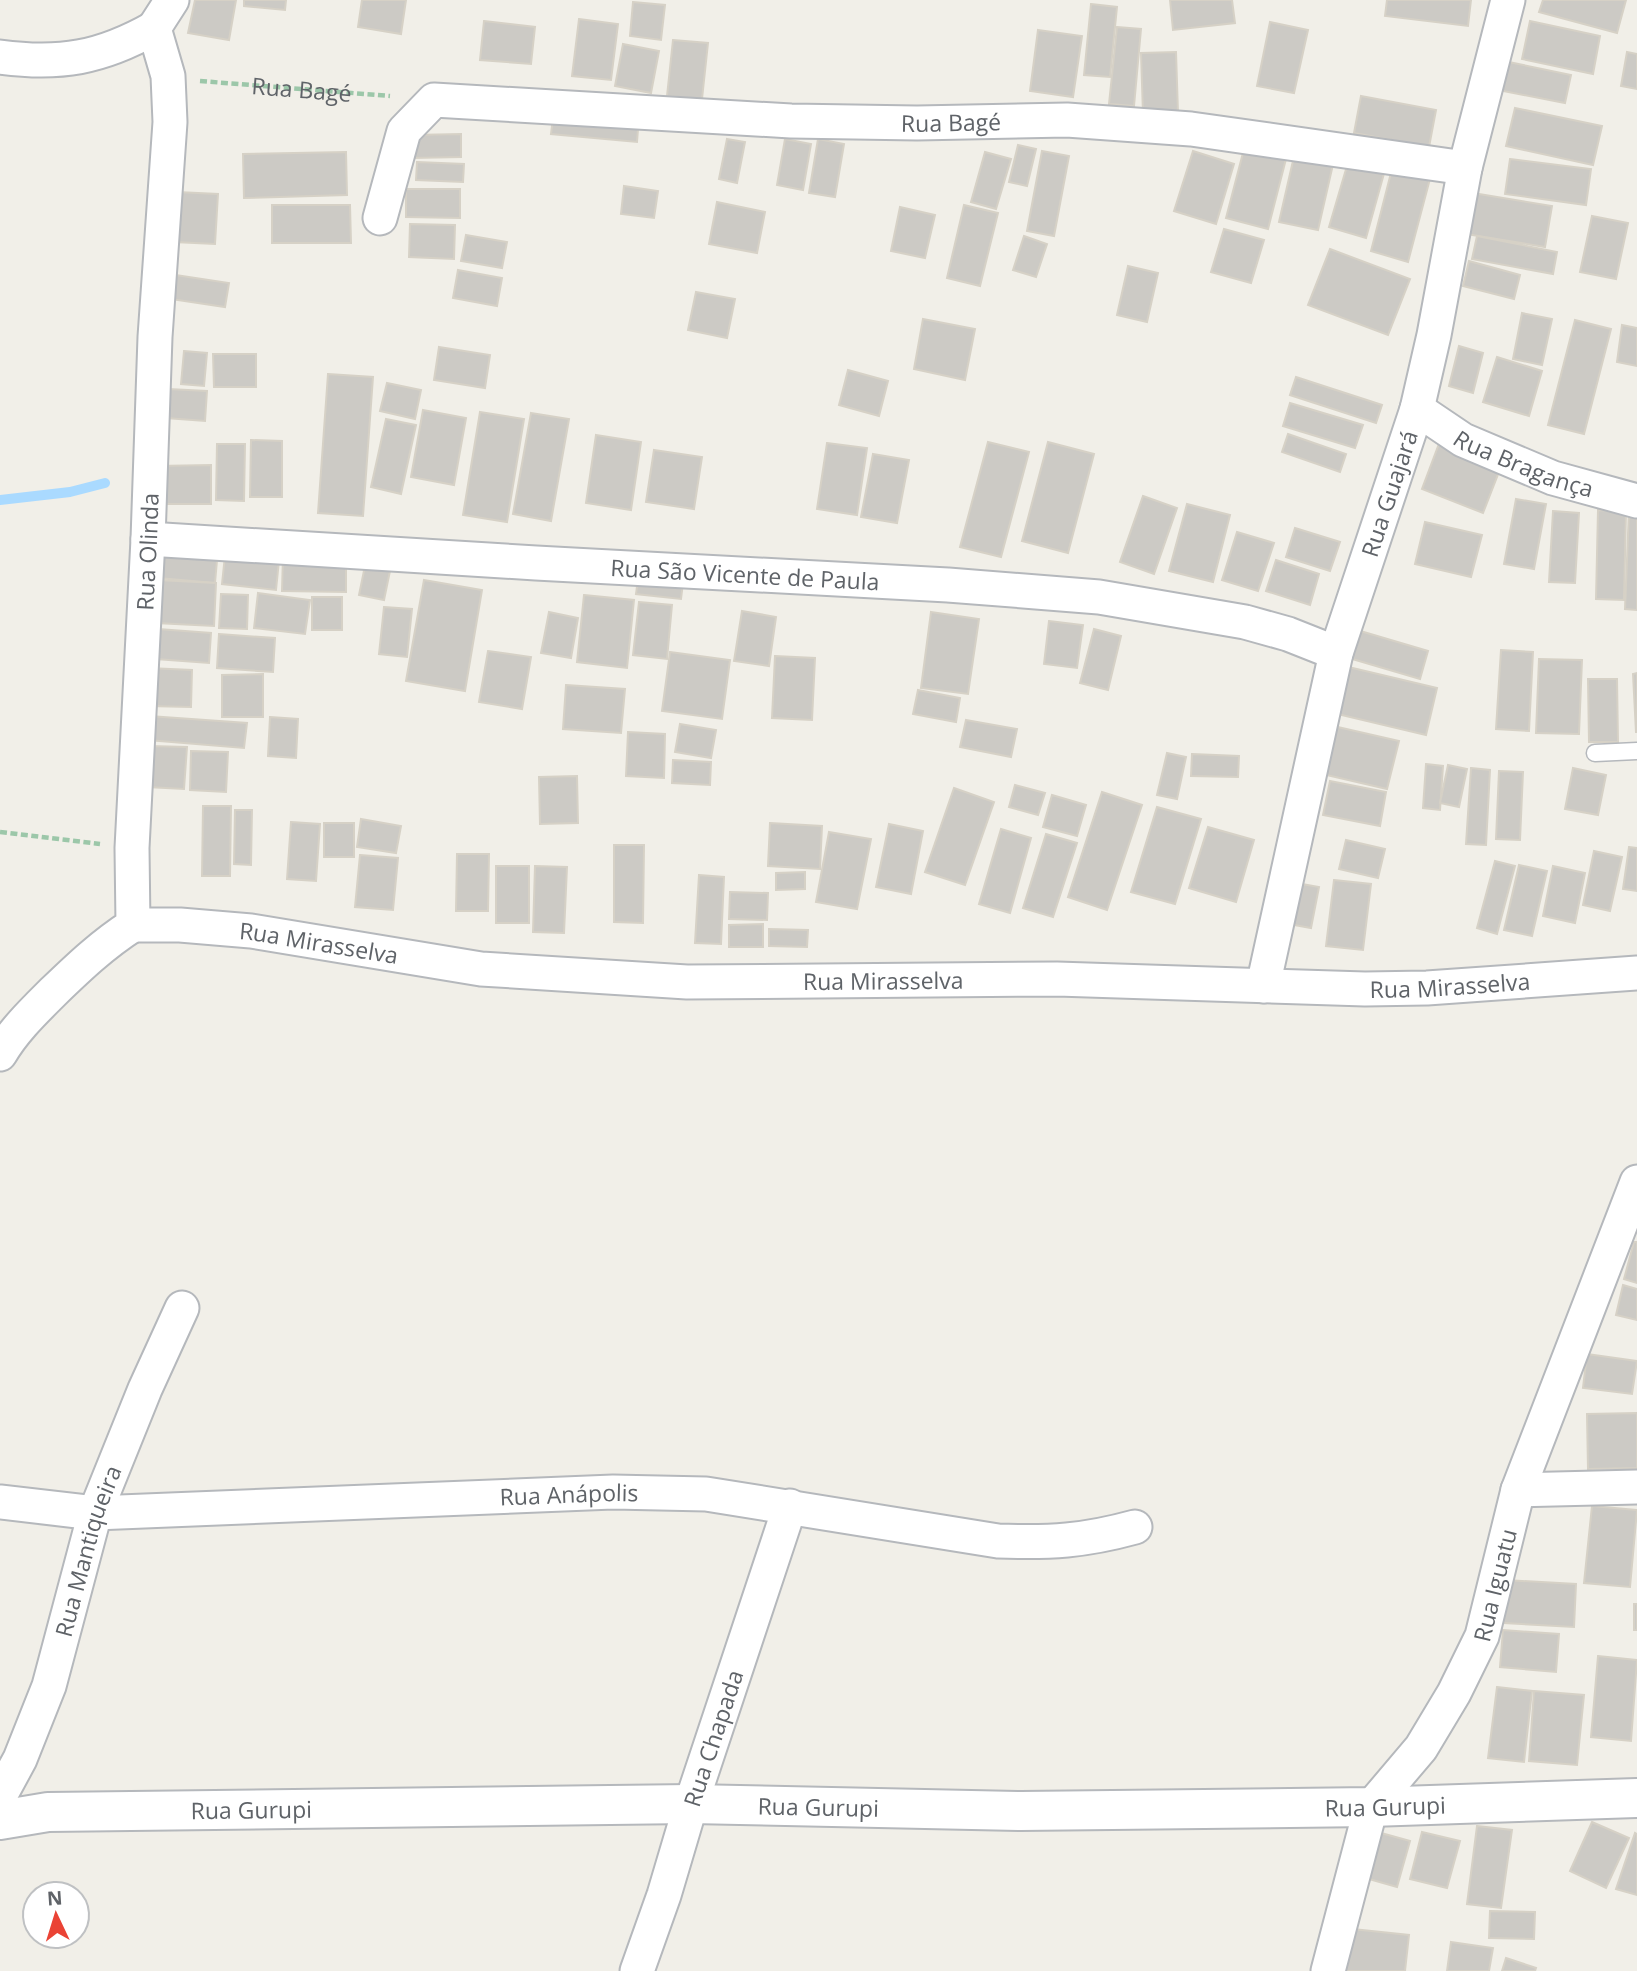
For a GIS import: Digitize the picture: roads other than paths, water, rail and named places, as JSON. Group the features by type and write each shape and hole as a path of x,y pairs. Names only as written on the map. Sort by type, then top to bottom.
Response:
{"street":[{"path":"0,57 50,60 86,57 123,46 154,28 172,0"},
{"name":"Rua Guajará","path":"1263,986 1336,653 1417,409 1434,335 1465,168 1508,0"},
{"name":"Rua Olinda","path":"132,925 132,848 155,337 170,122 168,76 154,28"},
{"name":"Rua Bagé","path":"380,218 404,131 434,100 791,121 917,123 1067,120 1191,129 1465,168"},
{"name":"Rua Bragança","path":"1417,409 1463,440 1553,478 1637,501"},
{"name":"Rua São Vicente de Paula","path":"148,539 948,585 1099,597 1245,622 1288,634 1336,653"},
{"path":"0,1054 33,1012 102,945 132,925"},
{"name":"Rua Mirasselva","path":"132,925 180,925 251,931 481,969 687,982 990,978 1427,988 1637,973"},
{"name":"Rua Iguatu","path":"1328,1971 1371,1807 1421,1748 1454,1693 1482,1636 1518,1490 1637,1182"},
{"name":"Rua Mantiqueira","path":"0,1796 20,1759 49,1686 95,1513 145,1389 182,1308"},
{"path":"1518,1490 1637,1487"},
{"name":"Rua Anápolis","path":"0,1503 95,1513 613,1492 706,1494 998,1541 1046,1543 1095,1538 1135,1527"},
{"name":"Rua Chapada","path":"637,1971 673,1869 691,1804 790,1506"},
{"name":"Rua Gurupi","path":"0,1820 48,1812 691,1804 1021,1811 1371,1807 1637,1798"}],"lane":[{"path":"1595,753 1637,751"}],"waterway":[{"path":"0,500 70,492 105,483"}]}
